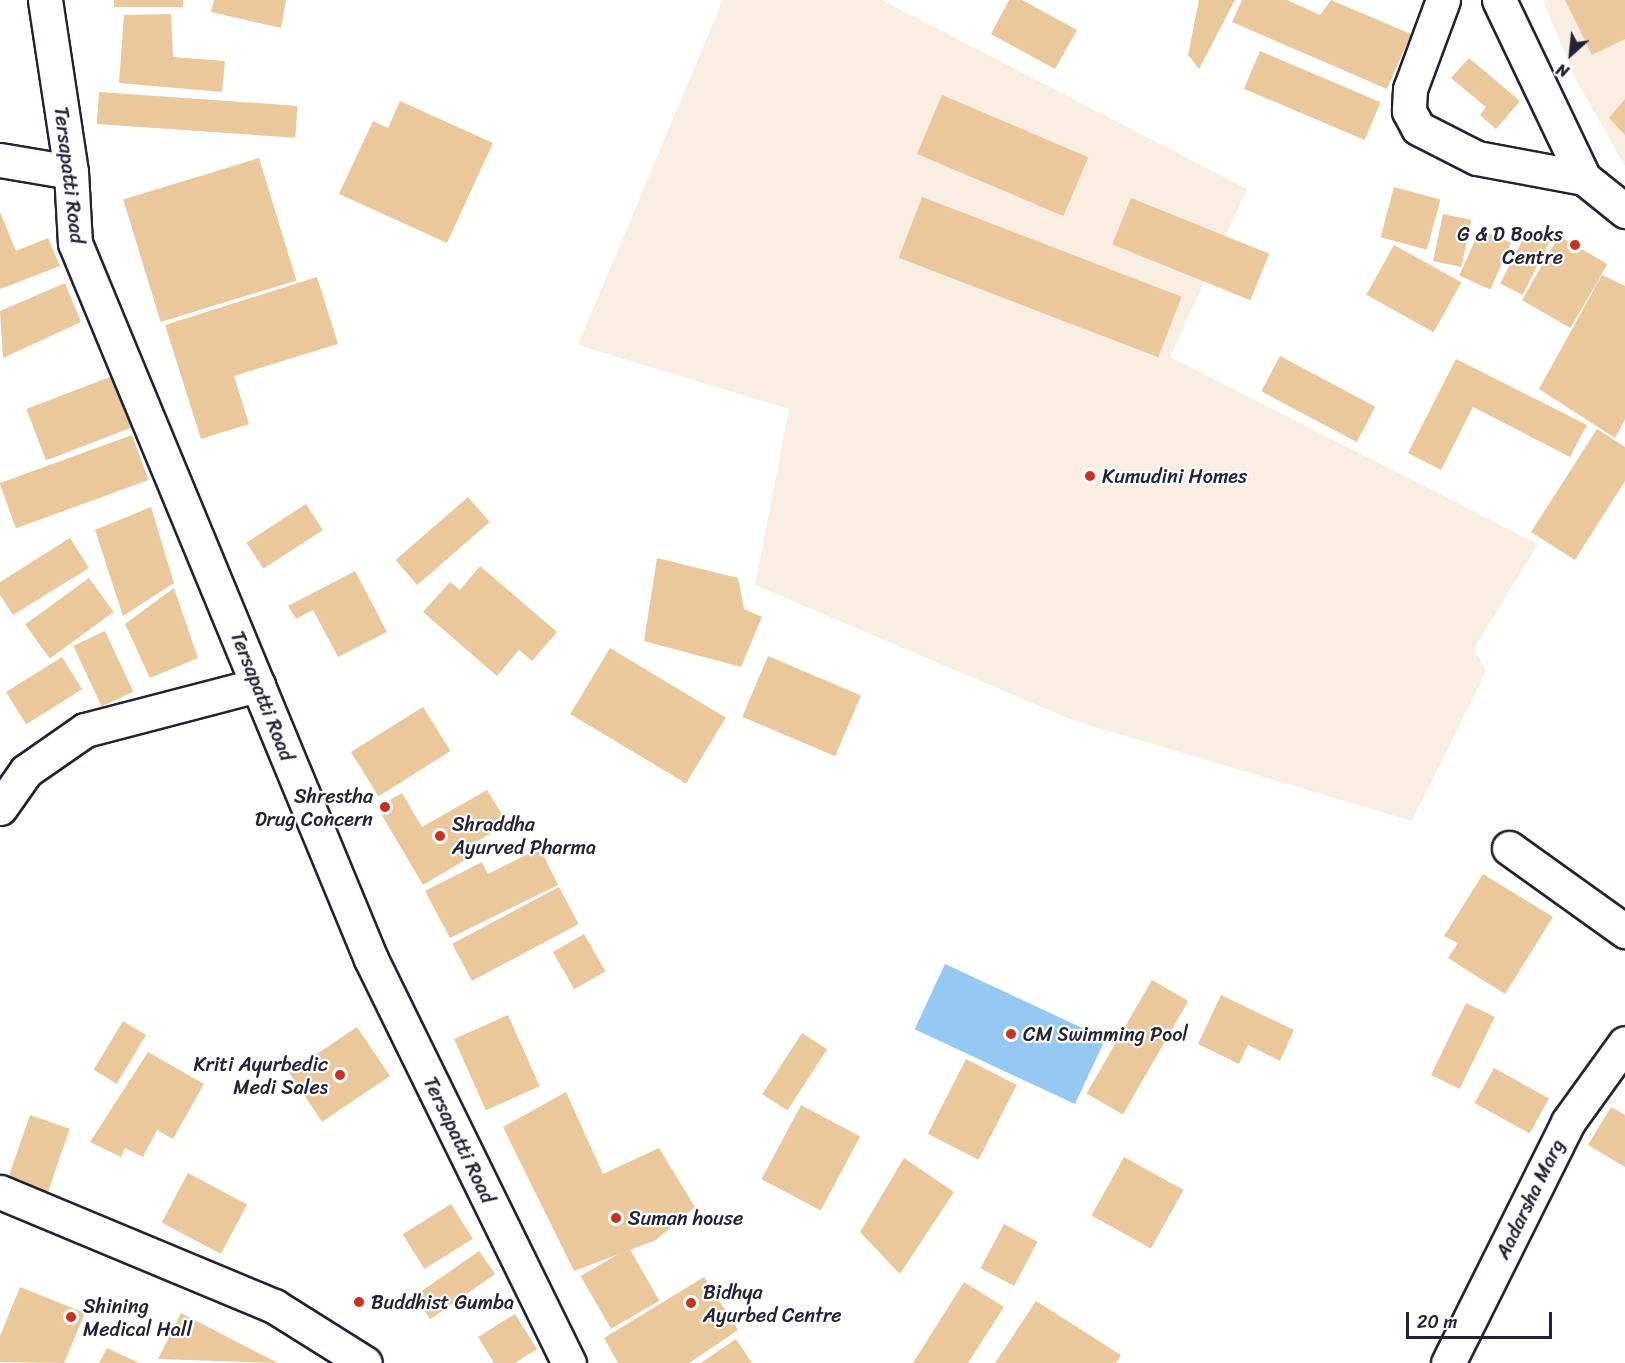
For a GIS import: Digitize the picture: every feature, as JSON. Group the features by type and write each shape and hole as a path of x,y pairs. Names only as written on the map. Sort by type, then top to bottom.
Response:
{"main road":[{"name":"Tersapatti Road","path":"45,0 71,172 75,243 370,959 569,1363"},
{"path":"1443,0 1410,89 1409,111 1418,128 1477,158 1584,178"},
{"path":"1499,0 1584,178 1625,211"},
{"path":"0,160 71,172"},
{"path":"0,808 26,771 85,730 258,685"},
{"path":"1509,848 1625,931"},
{"name":"Aadarsha Marg","path":"1448,1363 1568,1122 1625,1043"},
{"path":"0,1192 274,1306 365,1363"}],"shaded area":[{"name":"Kumudini Homes","path":"723,0 882,0 1247,189 1170,357 1538,544 1474,648 1486,671 1412,821 1075,721 755,585 789,409 578,345"},
{"path":"1543,0 1625,0 1625,166 1576,80"}],"water":[{"name":"CM Swimming Pool","path":"945,964 1105,1039 1075,1104 915,1029"}],"building":[{"path":"114,0 183,0 183,7 114,7"},
{"path":"214,0 286,0 281,28 211,12"},
{"path":"1009,0 1022,0 1077,30 1055,69 991,34"},
{"path":"1199,0 1235,0 1199,69 1188,55"},
{"path":"1242,0 1287,0 1320,15 1331,0 1411,34 1387,89 1232,22"},
{"path":"1565,0 1625,0 1625,39 1592,55"},
{"path":"171,14 173,57 225,61 222,92 119,83 124,15"},
{"path":"1260,51 1381,102 1365,140 1244,89"},
{"path":"1469,58 1520,101 1496,129 1480,115 1486,107 1451,78"},
{"path":"99,92 298,106 295,138 97,124"},
{"path":"942,95 1088,157 1063,216 917,154"},
{"path":"1625,99 1625,135 1609,118"},
{"path":"400,101 493,143 447,243 339,194 373,121 388,128"},
{"path":"259,158 296,280 161,322 123,200"},
{"path":"1394,187 1440,199 1427,250 1381,237"},
{"path":"922,197 1182,297 1158,357 899,258"},
{"path":"1131,198 1269,254 1250,300 1112,244"},
{"path":"0,212 16,251 48,238 60,266 0,289"},
{"path":"1443,214 1471,220 1461,267 1433,261"},
{"path":"1480,229 1511,243 1490,289 1459,276"},
{"path":"1527,231 1549,242 1522,295 1500,284"},
{"path":"1559,236 1607,264 1570,328 1522,300"},
{"path":"1394,245 1461,282 1434,332 1366,295"},
{"path":"1602,275 1625,286 1625,419 1615,438 1539,389"},
{"path":"317,277 338,344 234,376 249,424 201,439 165,325"},
{"path":"65,283 81,322 3,358 0,311"},
{"path":"1280,356 1375,407 1357,442 1261,391"},
{"path":"1456,359 1587,425 1570,457 1473,407 1441,470 1408,453"},
{"path":"115,375 135,426 46,460 26,409"},
{"path":"1597,429 1625,447 1625,481 1575,560 1531,532"},
{"path":"132,435 148,480 16,528 0,483"},
{"path":"468,497 490,522 417,585 396,560"},
{"path":"306,504 323,530 263,569 246,543"},
{"path":"151,507 174,583 123,616 95,530"},
{"path":"70,538 89,568 13,615 0,595 0,582"},
{"path":"657,558 738,578 744,609 762,617 741,667 644,641"},
{"path":"480,566 557,632 532,661 519,650 497,676 423,612 450,582 460,590"},
{"path":"355,571 387,632 338,657 313,610 296,619 288,606"},
{"path":"89,578 114,612 50,658 25,624"},
{"path":"174,588 198,658 150,678 125,624"},
{"path":"105,631 133,692 102,707 73,646"},
{"path":"610,648 726,718 686,784 570,714"},
{"path":"768,656 861,695 835,756 742,717"},
{"path":"62,657 82,689 26,724 6,692"},
{"path":"423,707 451,751 378,796 351,752"},
{"name":"Shraddha Ayurved Pharma","path":"487,790 508,824 470,845 475,854 423,885 377,807 402,793 422,827"},
{"path":"540,848 558,885 450,938 425,891 482,862 488,874"},
{"path":"1483,874 1553,917 1505,994 1448,958 1458,943 1444,936"},
{"path":"559,887 579,924 472,981 452,944"},
{"path":"584,934 606,971 574,989 553,952"},
{"path":"1152,980 1188,1001 1123,1114 1086,1093"},
{"path":"1221,995 1294,1030 1280,1061 1248,1045 1239,1064 1198,1044"},
{"path":"1466,1003 1495,1017 1460,1089 1431,1075"},
{"path":"508,1015 540,1086 486,1110 454,1039"},
{"path":"123,1021 146,1035 117,1084 94,1070"},
{"name":"Kriti Ayurbedic Medi Sales","path":"357,1027 390,1076 322,1122 289,1073"},
{"path":"802,1033 827,1049 787,1111 762,1094"},
{"path":"148,1052 204,1084 173,1139 157,1130 143,1157 125,1148 121,1157 90,1142"},
{"path":"966,1059 1017,1085 979,1160 928,1134"},
{"path":"1494,1068 1549,1099 1530,1134 1475,1103"},
{"name":"Suman house","path":"566,1092 603,1174 659,1148 695,1207 656,1240 574,1271 503,1127"},
{"path":"801,1105 860,1136 821,1211 762,1179"},
{"path":"1611,1107 1625,1115 1625,1167 1588,1145"},
{"path":"30,1115 70,1129 45,1201 5,1188"},
{"path":"1124,1157 1183,1190 1151,1249 1092,1216"},
{"path":"904,1158 954,1192 900,1274 860,1232"},
{"path":"188,1173 247,1204 221,1254 162,1222"},
{"path":"451,1204 473,1239 424,1269 403,1234"},
{"path":"1004,1224 1038,1242 1014,1286 981,1268"},
{"path":"629,1248 660,1301 611,1329 581,1276"},
{"path":"479,1251 495,1274 430,1319 414,1296"},
{"name":"Bidhya Ayurbed Centre","path":"704,1277 738,1330 689,1363 618,1363 604,1338"},
{"path":"964,1282 1004,1307 968,1363 913,1363"},
{"path":"20,1287 85,1313 64,1363 0,1362 0,1336"},
{"path":"1036,1301 1121,1355 1116,1363 995,1363"},
{"path":"181,1313 278,1363 158,1359"},
{"path":"515,1314 537,1349 515,1363 494,1363 478,1337"},
{"path":"736,1339 752,1363 701,1363"},
{"path":"107,1348 139,1363 99,1363"}],"place":[{"name":"G & D Books Centre","path":"1575,245"},
{"name":"Kumudini Homes","path":"1090,476"},
{"name":"Shrestha Drug Concern","path":"385,807"},
{"name":"Shraddha Ayurved Pharma","path":"440,836"},
{"name":"CM Swimming Pool","path":"1011,1034"},
{"name":"Kriti Ayurbedic Medi Sales","path":"340,1075"},
{"name":"Suman house","path":"616,1218"},
{"name":"Buddhist Gumba","path":"359,1302"},
{"name":"Bidhya Ayurbed Centre","path":"691,1303"},
{"name":"Shining Medical Hall","path":"71,1317"}]}
